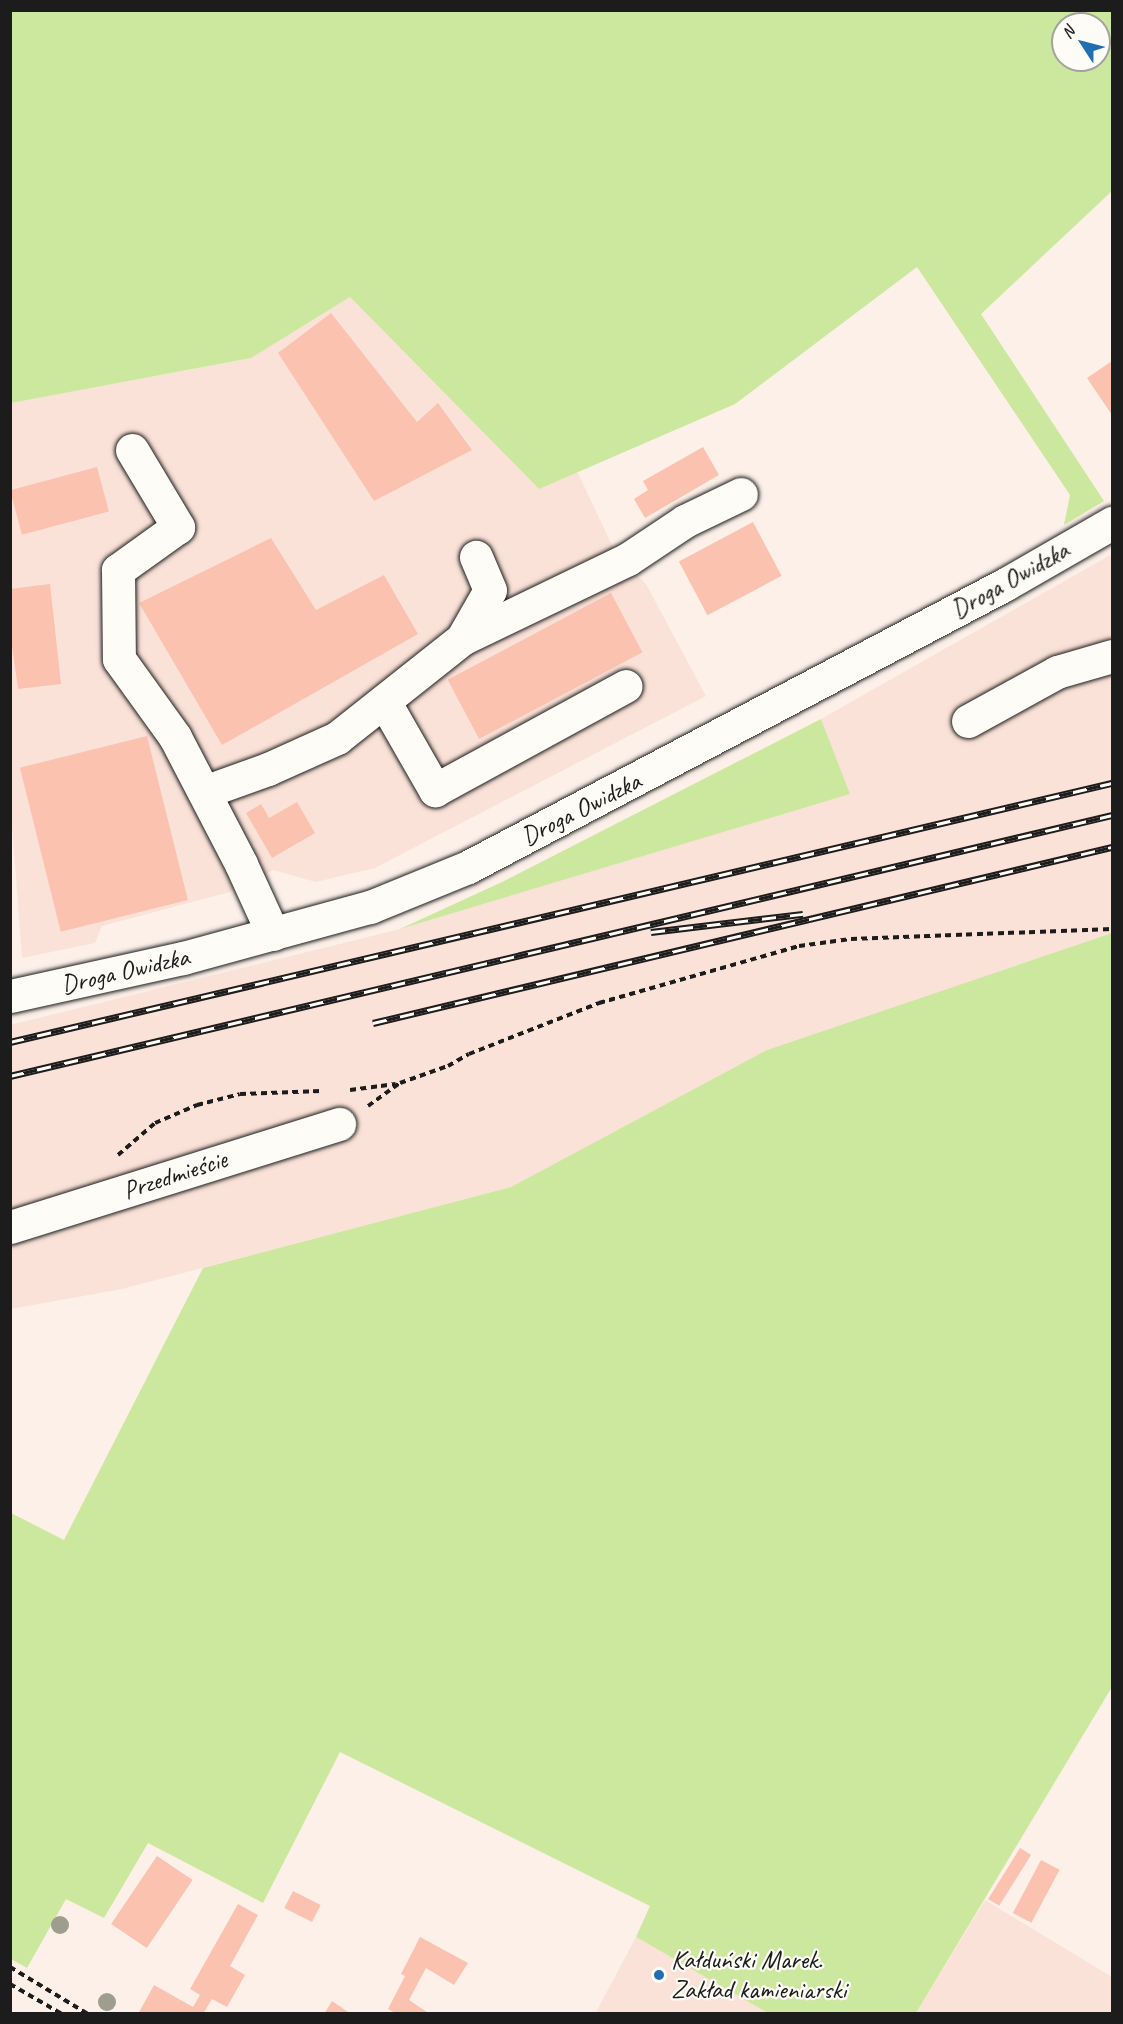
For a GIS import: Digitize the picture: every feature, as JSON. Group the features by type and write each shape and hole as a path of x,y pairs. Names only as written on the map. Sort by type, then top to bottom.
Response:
{"street":[{"path":"132,450 178,527 118,570 119,659 175,737 241,864 273,934"},
{"path":"204,792 268,769 337,738 462,639 628,559 685,521 741,494"},
{"name":"Droga Owidzka","path":"10,996 183,958 370,907 468,867 1004,585 1113,523"},
{"path":"462,639 490,590 476,557"},
{"path":"968,721 1057,672 1113,656"},
{"path":"384,701 435,790 626,686"},
{"name":"Przedmieście","path":"10,1227 339,1124"}],"path":[{"path":"344,1090 400,1083 448,1066 477,1051 598,1003 799,946 851,939 1113,929"},
{"path":"339,1124 357,1115 400,1083"},
{"path":"113,1160 154,1123 197,1105 240,1094 333,1090"},
{"path":"10,1967 88,2013"},
{"path":"10,1984 62,2013"}],"shaded area":[{"path":"350,297 539,489 577,471 618,558 646,584 706,696 375,868 316,882 273,870 237,890 102,926 95,943 22,958 10,798 10,403 251,358"},
{"path":"1112,554 1112,933 767,1050 511,1187 122,1289 11,1309 10,1025 400,929 849,794 821,719"},
{"path":"985,1900 1112,1977 1112,2013 916,2013"},
{"name":"Kałduński Marek. Zakład kamieniarski","path":"636,1937 768,2013 595,2014"}],"green space":[{"path":"11,10 1112,11 1112,191 981,314 1104,501 1064,525 1070,495 917,267 735,404 539,489 350,297 251,358 11,403"},
{"path":"821,719 850,794 400,929 502,882"},
{"path":"1112,933 1112,1687 916,2013 768,2013 636,1937 650,1906 340,1752 263,1903 148,1843 104,1918 66,1899 27,1968 11,1959 11,1513 64,1540 203,1268 511,1187 767,1050"}],"building":[{"path":"331,313 417,422 438,403 472,450 374,501 278,353"},
{"path":"1112,361 1112,415 1087,378"},
{"path":"703,447 719,475 645,518 634,499 648,490 643,481"},
{"path":"97,467 109,511 22,535 10,490"},
{"path":"753,522 782,576 707,615 679,561"},
{"path":"271,538 316,610 384,575 418,634 222,745 139,603"},
{"path":"50,584 61,684 18,689 10,631 10,589"},
{"path":"611,593 642,652 479,739 448,680"},
{"path":"147,736 188,900 61,932 20,768"},
{"path":"297,802 315,833 272,858 246,813 261,804 269,818"},
{"path":"1020,1848 1031,1855 999,1906 988,1899"},
{"path":"157,1856 193,1880 147,1948 111,1924"},
{"path":"1041,1860 1060,1870 1031,1923 1013,1913"},
{"path":"293,1891 321,1905 312,1922 284,1908"},
{"path":"238,1904 258,1915 230,1966 245,1975 227,2007 212,1999 203,2014 138,2014 154,1985 193,2007 200,1995 190,1989"},
{"path":"420,1937 468,1963 454,1985 426,1968 409,2000 430,2014 397,2014 388,2009 405,1976 401,1974"},
{"path":"332,2001 351,2014 324,2014"}],"railway":[{"path":"10,1042 1112,783"},
{"path":"10,1076 1112,815"},
{"path":"373,1023 1112,847"},
{"path":"651,932 803,914"}],"place":[{"name":"Kałduński Marek. Zakład kamieniarski","path":"659,1975"}]}
